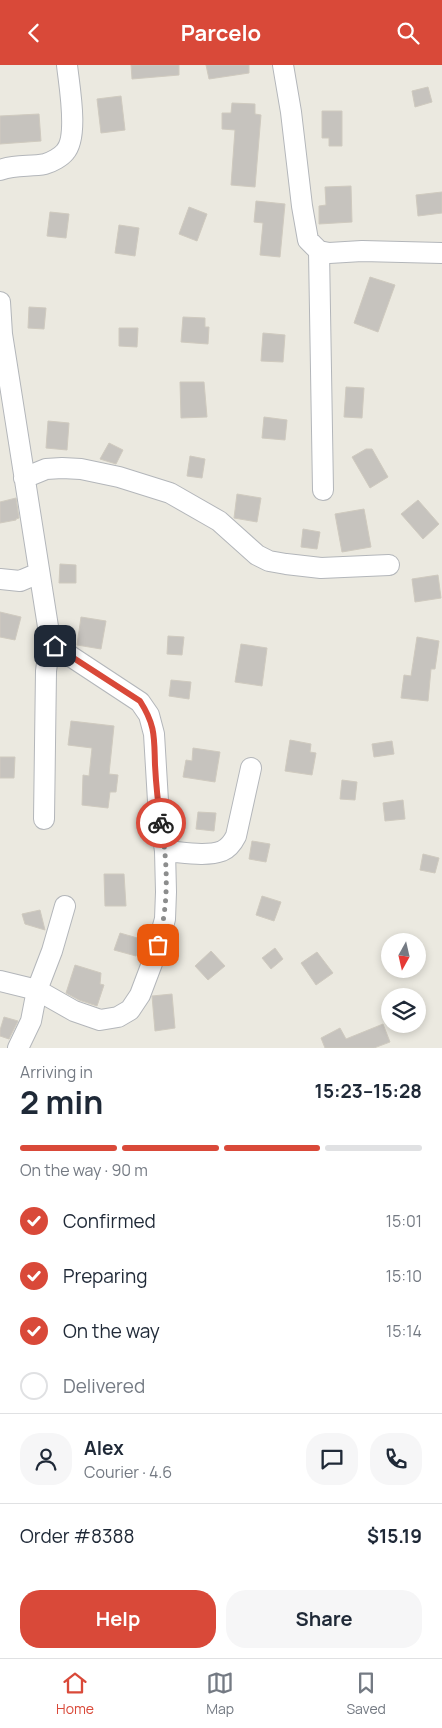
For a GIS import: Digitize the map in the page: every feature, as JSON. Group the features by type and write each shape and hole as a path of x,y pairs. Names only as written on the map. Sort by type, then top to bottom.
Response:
{"street":[{"path":"0,171 9,167 46,164 66,151 71,140 72,126 67,65"},
{"path":"283,65 308,240 319,251 329,253 362,251 442,253"},
{"path":"319,251 323,490"},
{"path":"0,302 1,334 49,633 55,646 140,701 149,715 154,734 158,801 165,851 166,892 164,919 154,958 140,995 130,1010 118,1017 100,1020 74,1011 37,990 0,981"},
{"path":"24,478 46,469 81,469 119,477 170,493 219,521 257,555 269,561 286,565 321,568 389,565"},
{"path":"0,579 20,581 39,573"},
{"path":"44,819 46,671 48,656 55,646"},
{"path":"165,851 207,853 222,851 230,846 236,836 251,768"},
{"path":"18,1048 31,1021 37,990 52,951 65,906"}],"building":[{"path":"131,65 179,65 179,75 132,79"},
{"path":"206,65 249,65 249,73 209,79"},
{"path":"428,87 432,102 415,107 412,91"},
{"path":"121,96 125,130 101,133 97,99"},
{"path":"232,103 255,104 255,114 261,115 255,187 231,185 235,130 222,129 222,113 231,113"},
{"path":"322,111 342,111 342,146 329,146 329,138 322,138"},
{"path":"39,114 41,141 0,144 0,116"},
{"path":"351,186 352,222 319,224 319,206 326,205 325,187"},
{"path":"442,192 442,213 418,216 416,195"},
{"path":"256,201 285,204 280,257 260,255 263,223 254,222"},
{"path":"189,207 207,214 197,241 179,234"},
{"path":"50,212 69,214 66,238 47,236"},
{"path":"119,225 139,228 135,256 115,253"},
{"path":"370,277 395,285 378,332 354,323"},
{"path":"29,307 46,308 44,329 28,328"},
{"path":"183,317 205,318 205,327 209,327 208,344 181,342"},
{"path":"119,328 138,328 137,347 119,346"},
{"path":"263,333 285,335 283,362 261,361"},
{"path":"180,382 204,382 207,417 181,418"},
{"path":"346,387 364,388 362,418 344,417"},
{"path":"264,417 287,420 285,440 262,438"},
{"path":"48,421 69,423 67,450 46,448"},
{"path":"109,443 123,450 116,464 100,459"},
{"path":"366,449 372,449 388,477 370,488 352,457"},
{"path":"190,456 205,459 202,478 187,476"},
{"path":"237,494 261,498 257,522 234,518"},
{"path":"16,498 19,518 0,523 0,502"},
{"path":"418,500 439,524 423,539 401,514"},
{"path":"364,509 371,547 342,552 335,514"},
{"path":"303,529 320,532 317,549 301,547"},
{"path":"60,564 76,565 76,583 59,583"},
{"path":"438,575 441,598 415,602 412,579"},
{"path":"0,612 21,617 15,640 0,637"},
{"path":"81,617 106,621 101,649 77,645"},
{"path":"168,636 184,637 182,655 167,654"},
{"path":"417,637 439,641 435,669 431,669 428,701 401,698 404,675 411,676"},
{"path":"241,644 267,648 262,686 235,682"},
{"path":"171,680 191,682 189,699 169,696"},
{"path":"71,721 114,726 109,774 118,775 116,792 110,792 108,808 82,805 83,775 89,776 92,748 68,745"},
{"path":"290,740 311,744 310,752 316,753 312,775 285,771"},
{"path":"392,741 394,754 374,757 372,744"},
{"path":"193,748 220,752 215,782 183,777 186,760 192,761"},
{"path":"0,757 15,757 14,778 0,778"},
{"path":"342,780 357,782 355,800 340,799"},
{"path":"403,800 405,819 385,821 383,803"},
{"path":"198,812 216,813 214,831 196,829"},
{"path":"252,841 270,844 266,862 249,859"},
{"path":"423,854 439,858 435,873 420,870"},
{"path":"104,874 124,874 126,906 105,906"},
{"path":"262,896 281,902 274,921 256,915"},
{"path":"40,910 45,930 25,924 22,914"},
{"path":"120,933 141,939 136,956 114,950"},
{"path":"275,948 283,959 271,969 262,958"},
{"path":"211,951 225,966 208,980 195,966"},
{"path":"317,952 333,973 316,985 301,963"},
{"path":"75,965 101,973 100,984 104,985 97,1006 66,993"},
{"path":"172,994 175,1028 155,1031 152,996"},
{"path":"4,1017 18,1021 9,1039 0,1036"},
{"path":"381,1025 381,1033 386,1033 390,1042 374,1048 325,1048 321,1038 340,1028 346,1039"}],"way so far":[{"path":"158,945 164,919 166,892 165,851 161,823"}],"route":[{"path":"55,646 140,701 149,715 154,734 161,823"}]}
